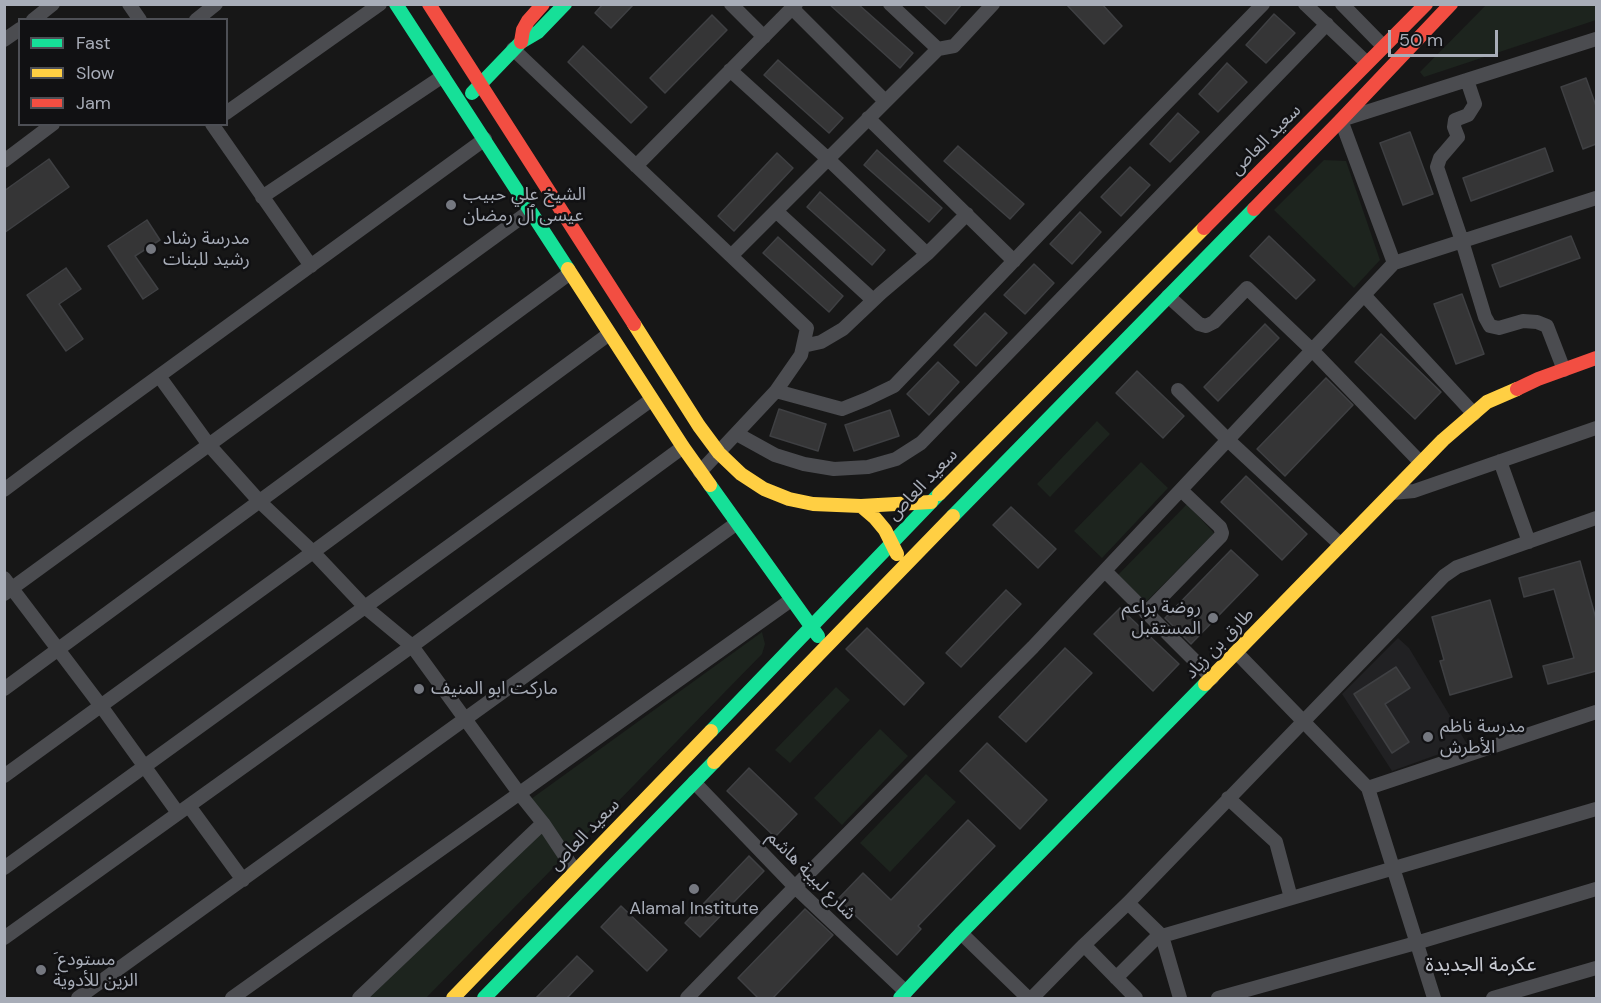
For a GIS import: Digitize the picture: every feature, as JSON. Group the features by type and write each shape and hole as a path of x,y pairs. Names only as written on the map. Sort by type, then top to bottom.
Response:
{"main road":[{"path":"396,4 651,400 825,646"},
{"path":"429,4 699,426 719,453 741,474 764,489 789,500 813,504 861,506 931,502"},
{"path":"517,45 528,21 543,4"},
{"path":"461,104 517,45 538,32 565,4"},
{"name":"سعيد العاص","path":"453,999 931,502 1426,4"},
{"path":"484,999 1452,4"},
{"name":"طارق بن زياد","path":"903,995 1443,440 1487,402 1538,379 1596,358"},
{"path":"861,506 885,530 902,568"}],"street":[{"path":"36,18 53,4"},
{"path":"129,4 139,18"},
{"path":"198,18 216,4"},
{"path":"228,112 380,4"},
{"path":"731,4 764,37"},
{"path":"890,4 938,49"},
{"path":"776,391 842,409 894,386 1096,174 1263,4"},
{"path":"1305,4 1367,63"},
{"path":"1342,4 1384,47"},
{"path":"732,255 938,49 954,46 991,5"},
{"path":"636,166 794,6 885,101"},
{"path":"737,434 775,455 804,464 834,469 868,466 896,459 921,443 1327,24"},
{"path":"4,40 18,30"},
{"path":"1394,263 1341,120 1596,39"},
{"path":"517,45 636,166 807,328 801,355 776,391 700,472"},
{"path":"730,70 828,159 927,254"},
{"path":"262,197 443,76"},
{"path":"1467,80 1475,104 1468,115 1455,120 1454,127 1458,137 1440,158 1437,167 1485,317 1490,326 1499,328 1523,321 1537,322 1547,326 1564,370"},
{"path":"868,118 1014,261"},
{"path":"4,161 50,126"},
{"path":"213,126 311,266"},
{"path":"4,490 485,139"},
{"path":"687,999 1033,647 1394,263 1596,198"},
{"path":"243,880 145,767 59,649 7,587 209,445 530,211"},
{"path":"776,211 873,300"},
{"path":"803,346 821,342 843,329 927,254 967,214"},
{"path":"4,689 570,273"},
{"path":"1168,296 1199,324 1206,326 1214,322 1247,288 1313,351 1421,463"},
{"path":"1364,295 1474,414"},
{"path":"4,776 314,552 609,334"},
{"path":"159,376 209,445 260,502 314,552 365,607 412,646 575,871"},
{"path":"1178,390 1341,545"},
{"path":"4,868 651,400"},
{"path":"1392,493 1414,490 1596,428"},
{"path":"4,938 412,646 683,447"},
{"path":"1500,461 1528,542"},
{"path":"1146,613 1222,533 1220,527 1181,490"},
{"path":"961,933 1030,999 1128,903 1444,576 1457,567 1528,542 1596,522"},
{"path":"78,999 737,523"},
{"path":"1105,571 1212,678"},
{"path":"232,999 791,600"},
{"path":"1237,653 1368,788 1434,999"},
{"path":"1368,788 1596,712"},
{"name":"شارع لبيبة هاشم","path":"694,782 903,995"},
{"path":"1228,798 1276,842 1291,898"},
{"path":"1116,978 1156,938 1596,809"},
{"path":"359,999 543,824"},
{"path":"1218,999 1596,889"},
{"path":"1128,903 1162,936 1180,999"},
{"path":"1084,945 1136,999"},
{"path":"1493,999 1596,968"}],"shaded area":[{"path":"1486,5 1596,5 1596,20 1424,77 1420,72"},
{"path":"1324,160 1346,161 1380,260 1354,288 1274,210"},
{"path":"1097,421 1110,434 1050,497 1037,484"},
{"path":"1141,462 1168,488 1102,558 1074,531"},
{"path":"1187,504 1214,533 1146,602 1118,575"},
{"path":"762,632 765,644 762,654 426,998 367,998 549,822 531,799"},
{"path":"1398,638 1409,648 1467,744 1392,771 1342,694"},
{"path":"836,687 850,700 790,763 775,750"},
{"path":"880,729 908,756 842,825 814,798"},
{"path":"926,774 956,802 890,872 860,843"}],"building":[{"path":"603,4 634,4 611,28 595,13"},
{"path":"829,4 858,4 913,53 900,68"},
{"path":"923,4 962,4 945,24"},
{"path":"1066,4 1102,4 1122,26 1104,44"},
{"path":"1274,14 1295,33 1266,63 1246,45"},
{"path":"712,15 727,30 665,93 650,78"},
{"path":"583,46 647,107 631,123 568,62"},
{"path":"778,60 843,118 829,133 764,75"},
{"path":"1227,63 1247,82 1218,112 1199,94"},
{"path":"1586,78 1596,106 1596,144 1583,149 1561,87"},
{"path":"1178,113 1199,132 1170,162 1150,144"},
{"path":"1410,132 1433,194 1403,205 1380,143"},
{"path":"958,146 1024,204 1010,219 944,161"},
{"path":"1545,148 1553,171 1471,201 1463,178"},
{"path":"877,150 942,208 929,222 864,165"},
{"path":"777,153 793,168 734,231 718,216"},
{"path":"49,159 69,187 4,233 4,191"},
{"path":"1130,167 1150,185 1121,216 1101,197"},
{"path":"820,192 885,250 872,265 807,207"},
{"path":"1080,212 1101,232 1072,264 1050,244"},
{"path":"147,220 160,240 135,256 158,289 143,299 108,246"},
{"path":"1269,236 1315,280 1296,299 1250,256"},
{"path":"1571,236 1580,258 1500,287 1492,265"},
{"path":"778,237 843,296 829,312 763,253"},
{"path":"1034,264 1054,283 1025,314 1004,295"},
{"path":"66,268 81,289 59,304 83,339 66,351 27,295"},
{"path":"1462,294 1484,354 1456,364 1434,304"},
{"path":"985,313 1007,333 976,366 954,345"},
{"path":"1265,324 1279,338 1218,401 1204,387"},
{"path":"1381,334 1441,392 1415,419 1355,362"},
{"path":"938,362 959,382 929,415 907,394"},
{"path":"1137,371 1184,416 1163,438 1116,393"},
{"path":"1326,378 1353,405 1285,476 1257,449"},
{"path":"779,409 826,424 818,451 770,436"},
{"path":"890,410 899,436 854,451 845,425"},
{"path":"1246,476 1307,534 1282,560 1221,502"},
{"path":"1011,507 1056,549 1038,568 993,525"},
{"path":"1231,550 1258,575 1191,644 1165,618"},
{"path":"1580,561 1596,619 1596,671 1548,684 1543,666 1574,658 1554,589 1524,597 1519,578"},
{"path":"1006,590 1021,604 961,667 946,653"},
{"path":"1490,600 1512,677 1450,695 1440,661 1444,660 1432,617"},
{"path":"1120,608 1179,664 1153,691 1094,634"},
{"path":"867,628 924,683 904,705 846,649"},
{"path":"1065,648 1092,673 1026,742 999,717"},
{"path":"1396,667 1410,688 1385,704 1409,742 1392,753 1354,694"},
{"path":"987,743 1047,800 1020,829 960,771"},
{"path":"749,768 797,814 775,837 727,791"},
{"path":"968,820 995,846 918,926 921,929 897,955 838,899 863,873 891,900"},
{"path":"749,856 764,871 700,937 685,923"},
{"path":"621,906 667,950 647,971 601,927"},
{"path":"805,909 833,935 772,999 759,999 738,978"},
{"path":"577,956 593,971 566,999 535,999"}],"traffic: fast":[{"path":"396,4 568,269"},
{"path":"472,93 521,42 538,32 565,4"},
{"path":"953,516 1254,209"},
{"path":"710,485 818,636"},
{"path":"711,731 939,494"},
{"path":"900,998 1205,684"},
{"path":"484,998 714,762"}],"traffic: slow":[{"path":"939,494 1204,228"},
{"path":"568,269 710,485"},
{"path":"634,324 699,426 719,453 741,474 764,489 789,499 813,504 861,506 931,502"},
{"path":"1205,684 1443,440 1487,402 1517,389"},
{"path":"861,506 885,530 897,554"},
{"path":"714,762 953,516"},
{"path":"453,998 711,731"}],"traffic: jam":[{"path":"429,4 634,324"},
{"path":"521,42 523,30 528,21 543,4"},
{"path":"1204,228 1426,4"},
{"path":"1254,209 1451,4"},
{"path":"1517,389 1596,358"}],"place":[{"name":"الشيخ علي حبيب عيسى ٱل رمضان","path":"451,205"},
{"name":"مدرسة رشاد رشيد للبنات","path":"151,249"},
{"name":"روضة براعم المستقبل","path":"1213,618"},
{"name":"ماركت ابو المنيف","path":"419,689"},
{"name":"مدرسة ناظم الأطرش","path":"1428,737"},
{"name":"Alamal Institute","path":"694,889"},
{"name":"َ مستودع الزين للأدوية","path":"41,970"}],"district":[{"name":"عكرمة الجديدة","path":"1481,966"}]}
